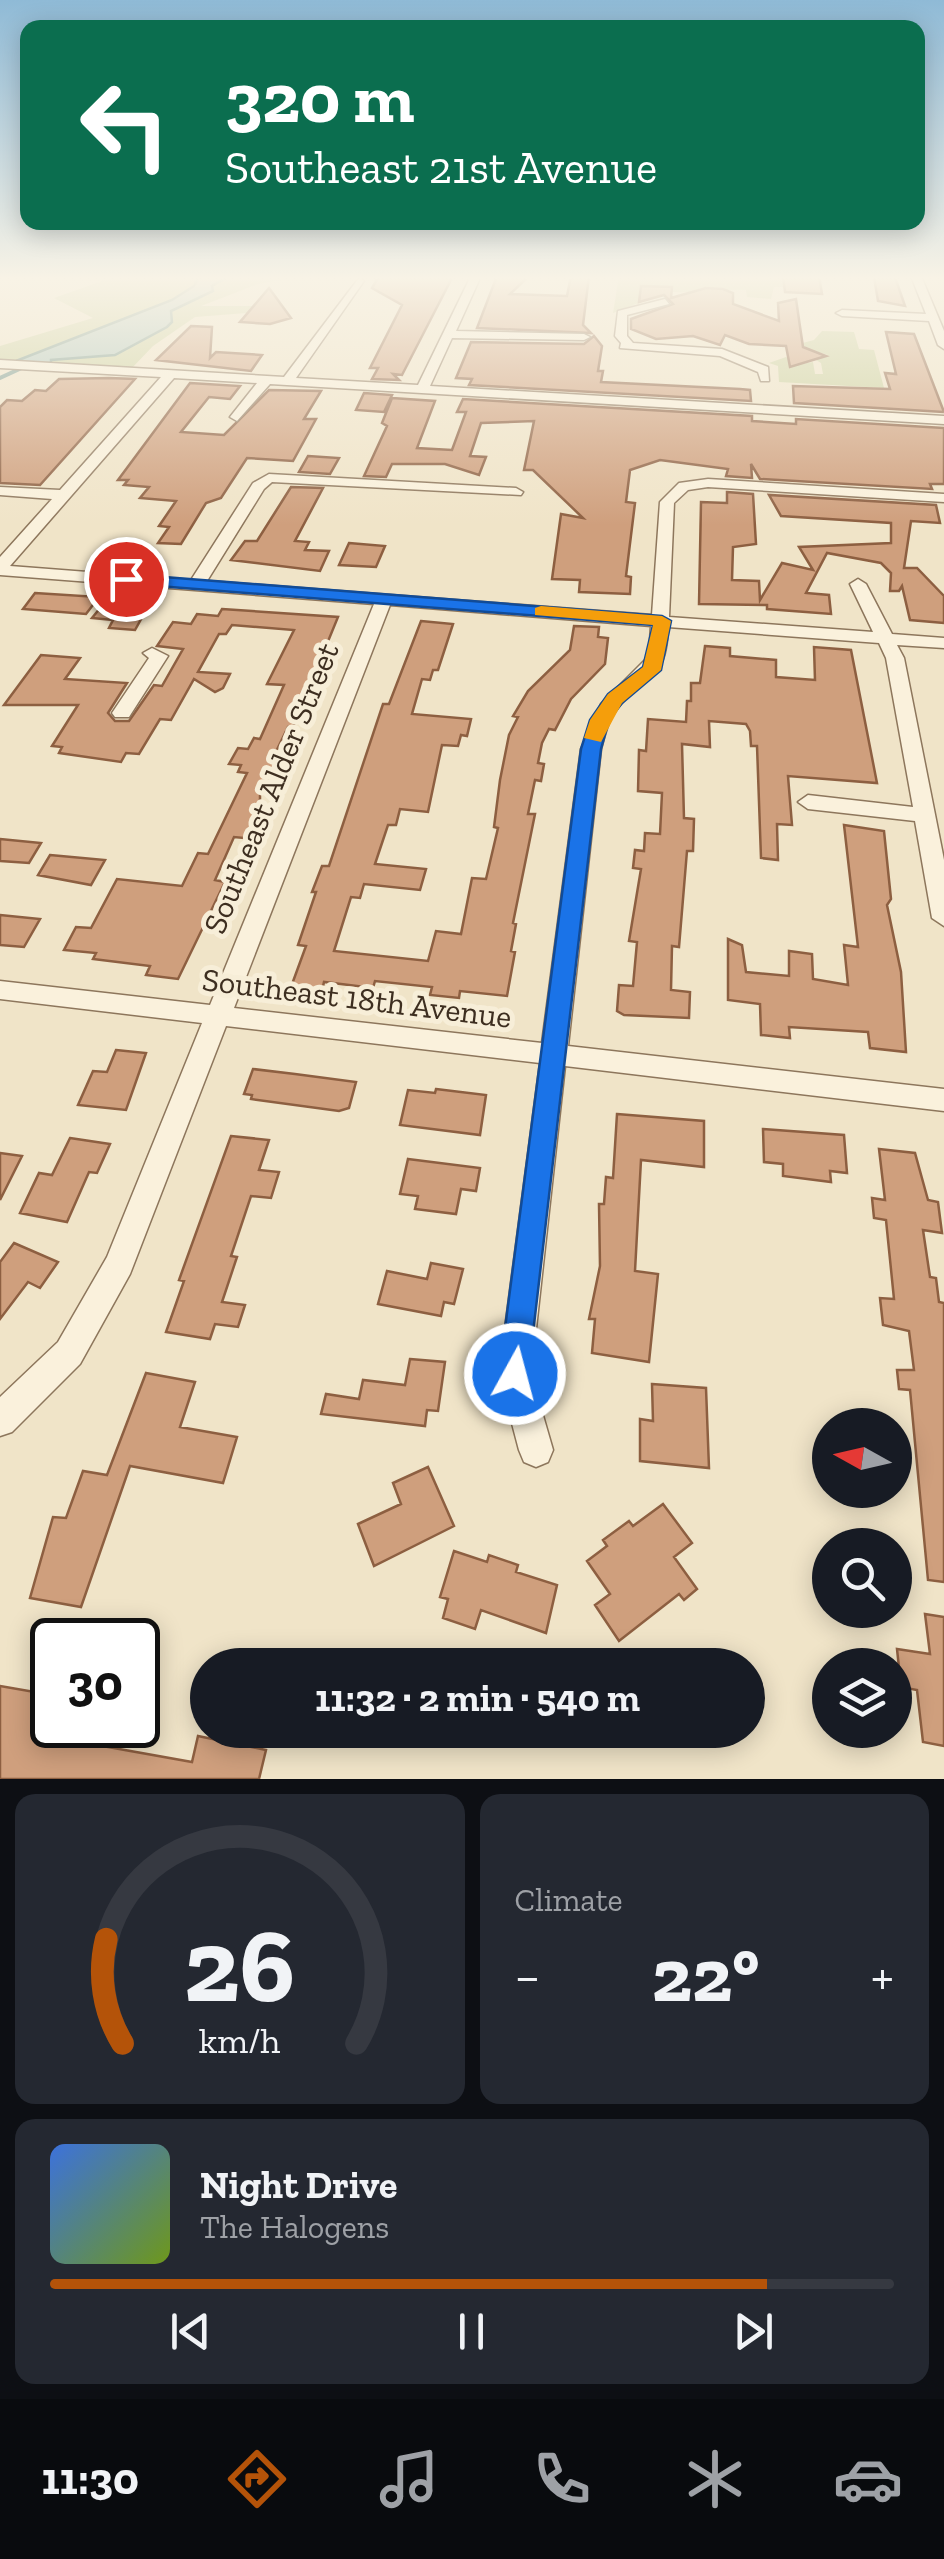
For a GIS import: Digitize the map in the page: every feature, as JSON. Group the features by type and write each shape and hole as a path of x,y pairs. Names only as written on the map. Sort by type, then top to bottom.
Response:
{"street":[{"path":"288,380 303,359"},
{"path":"422,389 436,359"},
{"path":"737,359 764,370 765,378"},
{"path":"0,364 944,420"},
{"path":"0,568 171,374"},
{"path":"237,417 268,380"},
{"path":"197,584 258,486 270,478 516,492"},
{"path":"536,1450 515,1374 591,749 600,720 615,698 652,670 662,621 667,502 684,486 708,483 944,498"},
{"path":"0,490 63,495"},
{"path":"0,568 944,643"},
{"path":"858,584 895,658 944,918"},
{"name":"Southeast Alder Street","path":"0,1420 69,1353 119,1264 384,599"},
{"path":"122,714 158,656 152,653"},
{"path":"808,802 925,814"},
{"name":"Southeast 18th Avenue","path":"0,990 944,1100"}],"green space":[{"path":"141,359 131,369 51,365 51,360"},
{"path":"780,359 801,364 813,362 815,374 823,374 821,363 816,360 876,359 884,388 779,382 778,366 769,363"}],"water":[{"path":"64,359 51,360 51,365 16,361"}],"building":[{"path":"157,359 259,359 251,371"},
{"path":"375,359 410,359 402,375 393,374 399,380 372,379 378,368 370,368"},
{"path":"464,359 600,359 601,382 750,390 751,401 469,385 472,379 456,378"},
{"path":"788,359 816,359 790,367"},
{"path":"892,359 924,359 944,412 794,403 793,386 890,389 885,373 896,374"},
{"path":"59,379 135,379 40,485 0,483 0,407 7,400 22,401 35,390 46,391"},
{"path":"190,383 240,386 230,399 209,397 181,432 224,435 269,390 321,391 304,419 316,419 293,461 247,458 221,498 206,503 181,544 158,543 169,527 159,526 176,501 140,498 149,487 124,485 128,480 118,480"},
{"path":"364,393 392,395 384,412 356,410"},
{"path":"392,398 435,401 417,448 452,450 466,412 457,412 463,399 752,416 752,421 796,424 796,419 944,428 944,484 930,484 932,489 760,479 751,464 752,478 726,476 728,469 660,460 630,470 626,502 635,503 626,576 631,577 630,594 579,592 580,580 552,579 561,514 583,518 533,470 524,470 534,421 481,423 470,456 486,457 479,475 445,464 392,464 386,477 364,476 387,426 382,423"},
{"path":"308,456 339,458 330,474 299,472"},
{"path":"291,487 323,488 295,541 309,542 305,550 329,551 320,571 231,560 245,541 257,541"},
{"path":"727,492 753,494 756,544 733,547 732,580 759,581 760,600 782,563 813,570 799,547 891,543 891,523 781,516 769,495 936,505 940,523 911,521 904,568 917,568 944,596 944,623 910,620 902,586 899,591 890,591 891,573 881,563 827,553 806,593 829,595 831,614 767,609 767,605 699,604 701,502 727,503"},
{"path":"349,543 385,546 376,567 339,565"},
{"path":"35,593 99,597 86,614 23,609"},
{"path":"105,602 149,605 135,630 109,628 113,620 92,618"},
{"path":"222,609 338,617 293,727 288,727 271,762 276,762 260,795 260,809 252,828 244,838 234,837 215,880 225,882 178,979 146,975 150,966 93,959 96,953 64,950 76,927 91,928 117,879 182,886 198,853 208,854 247,773 238,772 241,765 229,764 238,748 248,749 254,738 260,739 284,685 267,684 294,630 232,625 226,634 219,634 198,672 230,674 223,688 215,692 194,679 171,720 160,719 139,754 126,753 121,762 59,753 62,747 52,746 78,705 4,705 41,655 80,658 65,679 127,683 108,713 115,721 129,721 154,685 162,686 183,649 157,646 173,622 191,624 197,614 218,616"},
{"path":"421,621 453,624 438,670 433,670 430,680 422,679 412,714 471,719 467,736 461,735 458,746 442,745 428,812 400,809 396,825 388,825 375,864 426,869 420,890 364,884 360,898 351,897 334,951 428,961 436,931 461,934 472,878 486,879 498,828 494,827 500,780 509,735 518,717 513,716 528,691 570,650 574,626 599,627 598,637 608,638 605,664 571,699 555,730 549,729 542,743 538,763 544,764 541,781 535,780 528,814 535,814 513,923 516,924 511,951 515,952 507,996 460,991 459,998 430,995 432,987 375,981 373,988 324,982 322,991 291,987 306,946 298,945 316,892 312,892 322,866 329,866 383,704 389,704"},
{"path":"705,646 730,648 730,656 776,660 776,677 815,680 814,647 851,650 877,783 788,776 792,825 777,824 778,860 761,858 757,746 751,746 746,724 709,721 710,747 682,744 684,818 694,819 693,851 687,851 679,947 672,946 671,990 690,992 689,1018 624,1015 617,1011 619,985 633,986 637,942 629,941 641,869 633,868 635,850 644,851 645,833 660,834 662,793 638,791 639,750 646,751 648,719 686,722 691,683 700,683"},
{"path":"844,825 884,831 891,899 887,905 901,972 906,1052 870,1048 868,1032 789,1027 790,1038 761,1035 760,1004 728,1000 728,939 742,945 746,972 789,976 789,951 812,954 813,979 848,985 844,945 858,947"},
{"path":"0,839 41,843 29,863 0,861"},
{"path":"50,855 105,860 91,885 38,875"},
{"path":"0,915 40,919 24,947 0,945"},
{"path":"116,1050 146,1053 126,1110 78,1105 93,1071 107,1072"},
{"path":"253,1069 356,1082 349,1108 339,1111 251,1099 252,1095 244,1094"},
{"path":"436,1089 486,1095 480,1135 400,1125 408,1090 435,1093"},
{"path":"617,1114 704,1121 704,1167 641,1160 635,1271 658,1274 649,1362 592,1353 595,1319 589,1319 600,1266 599,1204 604,1204 606,1177 613,1178"},
{"path":"763,1129 844,1135 847,1173 830,1171 831,1182 783,1176 783,1164 764,1162"},
{"path":"231,1136 269,1140 259,1170 279,1172 271,1198 251,1196 231,1256 237,1257 222,1302 245,1305 238,1327 215,1324 210,1339 166,1332 184,1281 179,1280"},
{"path":"70,1138 110,1144 97,1173 89,1172 67,1222 20,1213 39,1173 52,1175"},
{"path":"879,1149 915,1153 928,1200 938,1202 942,1233 923,1230 930,1277 936,1278 939,1302 944,1303 944,1582 928,1580 910,1390 899,1389 897,1370 914,1370 909,1331 883,1325 880,1298 894,1299 886,1220 874,1218 872,1198 885,1200"},
{"path":"0,1153 22,1156 0,1200"},
{"path":"408,1159 480,1168 476,1191 461,1189 456,1214 415,1209 418,1196 400,1194"},
{"path":"14,1243 58,1262 40,1288 28,1282 0,1319 0,1262"},
{"path":"431,1263 463,1269 454,1304 444,1302 441,1316 378,1304 387,1271 427,1279"},
{"path":"410,1359 445,1362 438,1411 427,1410 425,1426 321,1414 326,1394 359,1399 363,1380 405,1385"},
{"path":"146,1373 195,1382 180,1427 237,1437 223,1483 130,1466 81,1607 30,1598 53,1517 66,1518 83,1471 107,1475"},
{"path":"652,1384 706,1388 709,1468 640,1461 640,1419 653,1421"},
{"path":"428,1467 454,1526 374,1566 358,1524 401,1504 393,1483"},
{"path":"663,1504 692,1543 674,1557 697,1589 684,1600 679,1594 619,1641 595,1605 610,1594 587,1561 607,1546 603,1540 629,1521 633,1526"},
{"path":"454,1551 487,1562 489,1555 518,1565 516,1572 557,1585 546,1633 481,1610 475,1629 443,1618 448,1599 440,1597"},
{"path":"925,1614 944,1617 944,1746 923,1742 917,1690 912,1689 912,1651 930,1654"},
{"path":"0,1686 30,1691 30,1748 114,1748 192,1762 195,1748 266,1750 259,1779 0,1779"}],"waterway":[{"path":"0,378 26,366"}],"slow traffic":[{"path":"541,611 662,621 658,656 652,670 615,698 600,720 594,738"}],"route":[{"path":"126,579 662,621 658,656 652,670 615,698 600,720 591,749 515,1374"}]}
